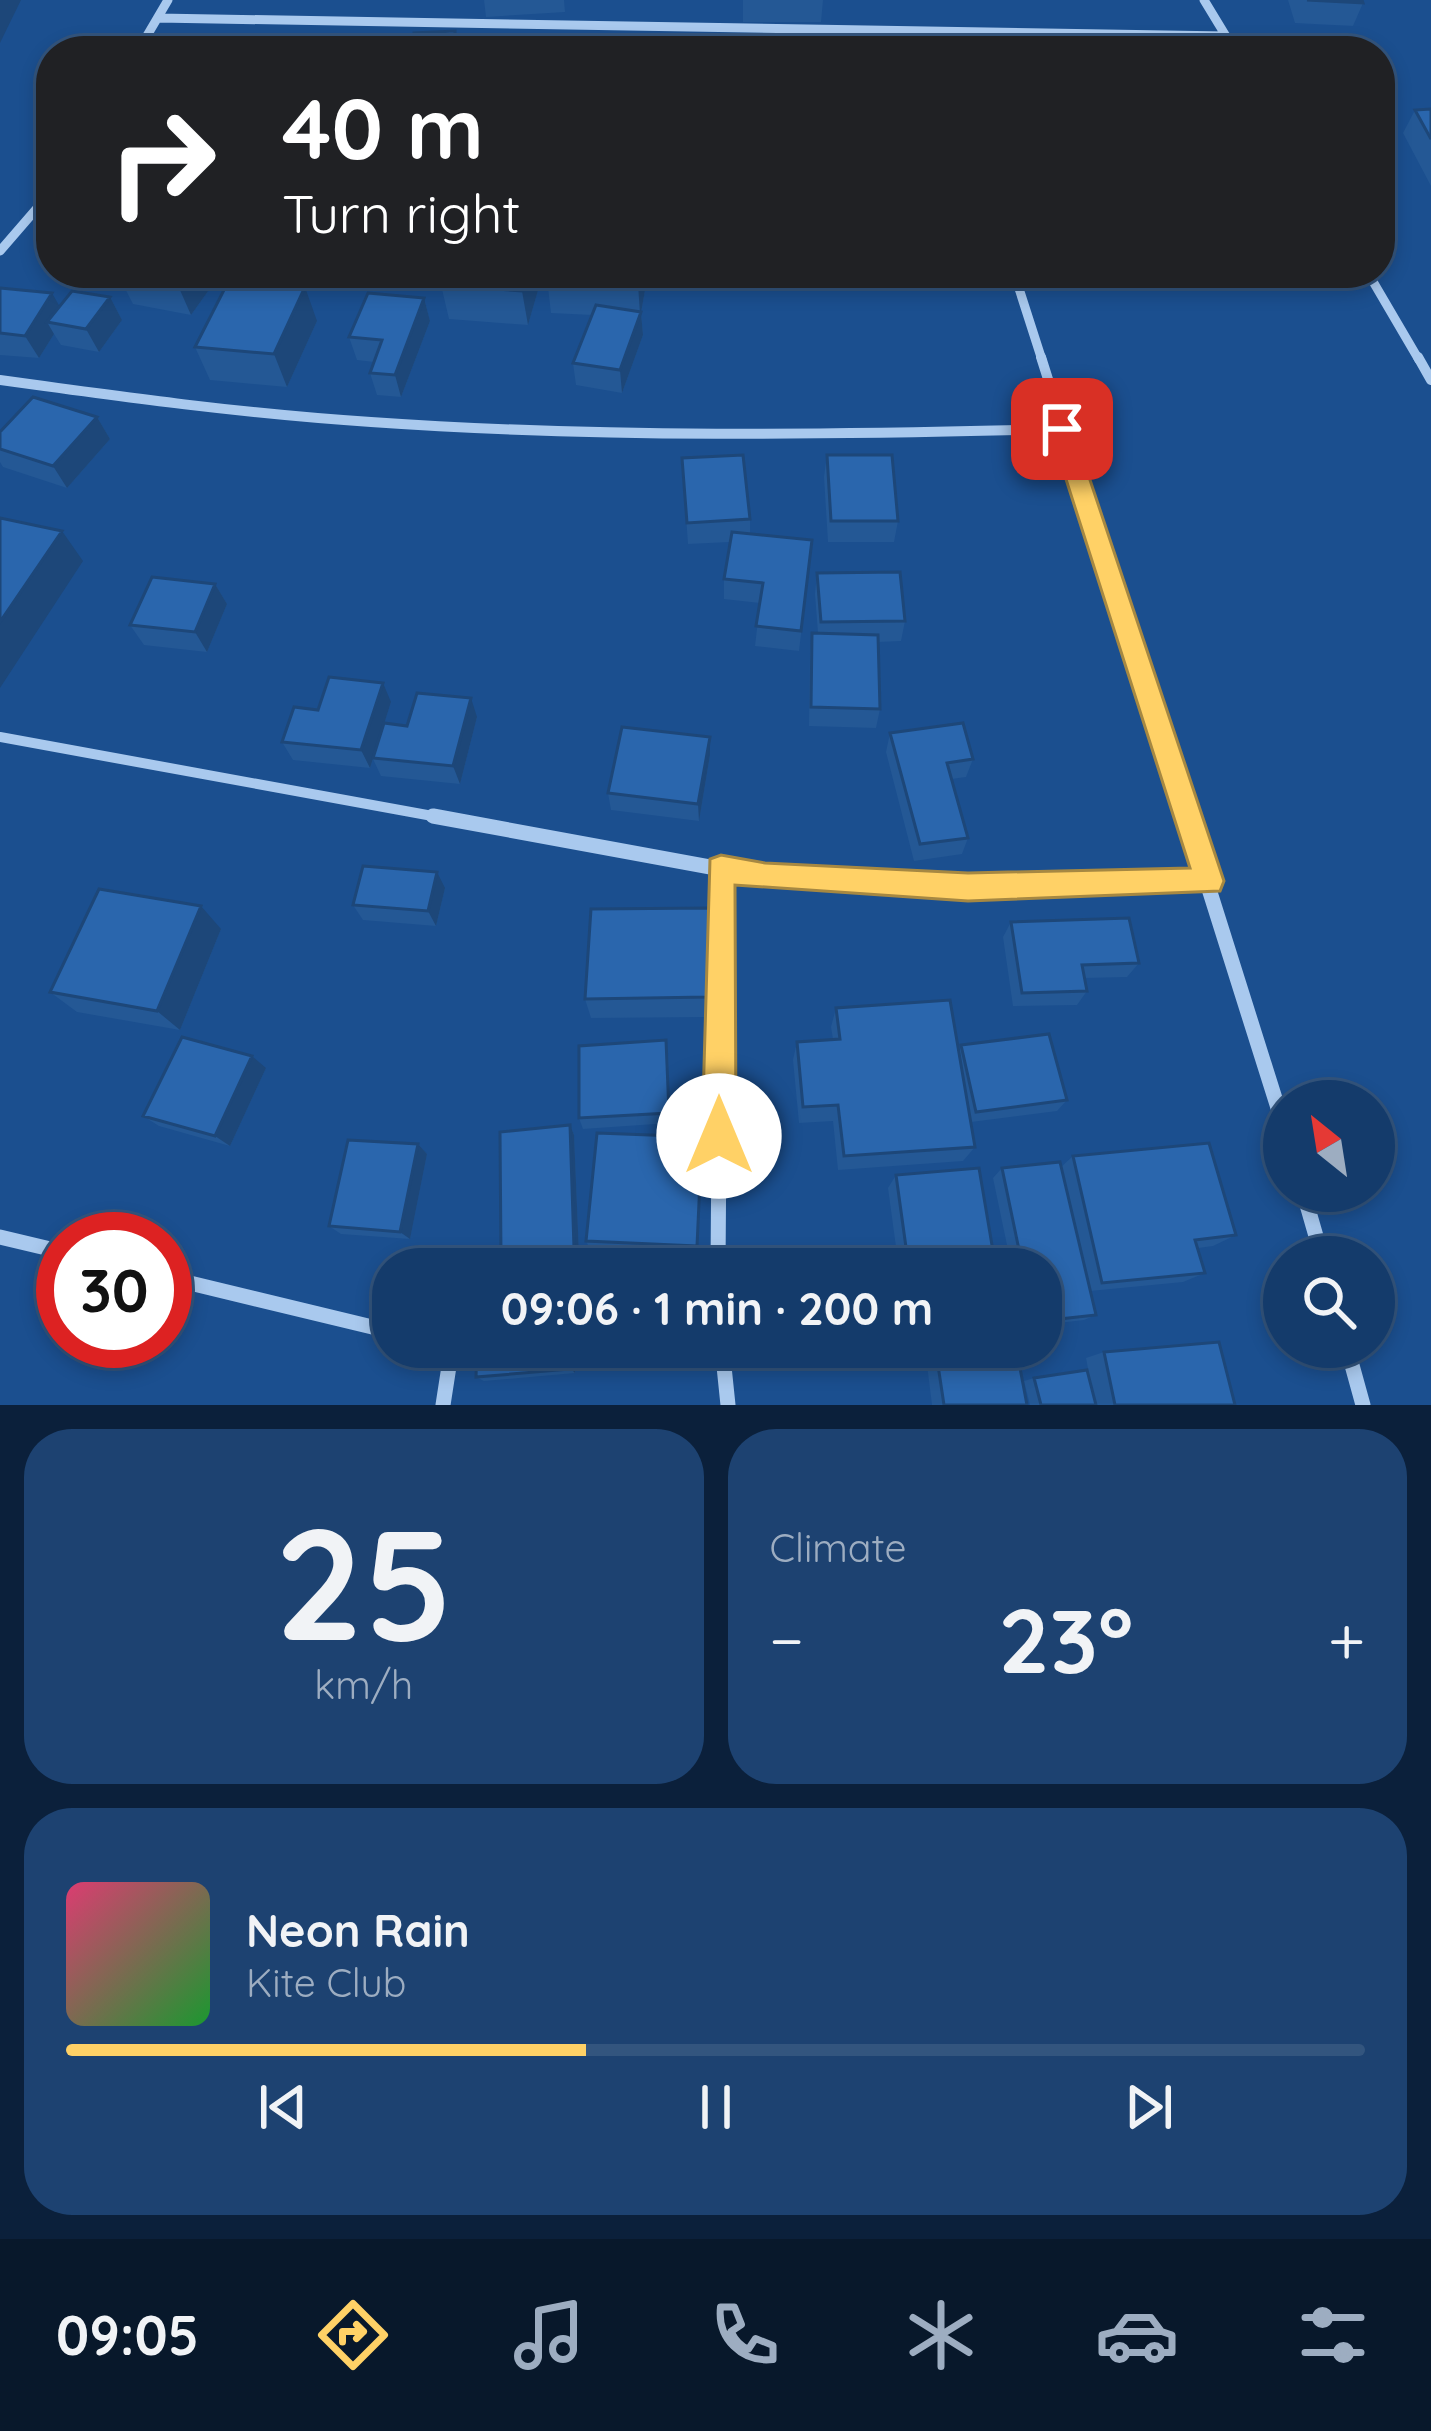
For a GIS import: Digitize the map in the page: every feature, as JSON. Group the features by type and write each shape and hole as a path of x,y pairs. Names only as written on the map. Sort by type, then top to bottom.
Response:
{"street":[{"path":"147,36 168,0"},
{"path":"1204,0 1226,36"},
{"path":"158,18 1226,36"},
{"path":"0,251 36,210"},
{"path":"1019,288 1270,1080"},
{"path":"1377,288 1431,380"},
{"path":"0,380 270,414 407,424 764,437 1062,429"},
{"path":"0,737 765,877 968,887 1210,881"},
{"path":"718,1248 721,869"},
{"path":"0,1237 36,1246"},
{"path":"192,1283 372,1326"},
{"path":"442,1405 448,1368"},
{"path":"724,1368 728,1405"},
{"path":"1353,1368 1363,1405"}],"building":[{"path":"455,31 455,36 414,36"},
{"path":"1431,109 1431,139 1415,110"},
{"path":"0,288 52,293 25,336 0,333"},
{"path":"225,288 305,288 274,354 195,347"},
{"path":"72,291 110,297 86,329 47,322"},
{"path":"368,293 424,298 395,375 370,373 382,340 349,337"},
{"path":"596,305 641,312 620,370 573,363"},
{"path":"33,397 97,417 53,466 0,449 0,432"},
{"path":"743,455 750,519 687,523 682,458"},
{"path":"827,455 892,455 898,521 831,521"},
{"path":"0,518 62,531 0,622"},
{"path":"732,532 812,540 801,631 756,626 763,583 724,579"},
{"path":"900,572 905,621 821,622 817,573"},
{"path":"152,577 215,584 195,632 130,625"},
{"path":"812,633 878,635 880,709 811,707"},
{"path":"329,677 383,683 361,750 282,742 294,707 318,710"},
{"path":"417,693 471,698 453,766 373,758 384,723 407,726"},
{"path":"963,723 973,759 947,763 968,838 920,844 890,733"},
{"path":"622,727 710,737 698,804 608,793"},
{"path":"363,866 437,872 428,911 353,905"},
{"path":"99,889 201,906 157,1011 50,992"},
{"path":"709,908 708,997 585,999 591,909"},
{"path":"1129,918 1139,963 1082,965 1087,991 1022,993 1011,922"},
{"path":"950,1000 975,1147 844,1156 838,1105 803,1107 797,1042 840,1039 836,1008"},
{"path":"1049,1034 1067,1100 976,1112 961,1045"},
{"path":"182,1037 252,1056 215,1136 143,1116"},
{"path":"666,1040 669,1113 579,1118 579,1046"},
{"path":"570,1125 574,1248 501,1248 500,1132"},
{"path":"597,1133 702,1137 697,1246 586,1241"},
{"path":"348,1140 418,1144 400,1232 329,1226"},
{"path":"1209,1143 1236,1235 1195,1240 1205,1273 1102,1283 1073,1156"},
{"path":"1060,1162 1096,1315 1062,1319 1062,1248 1019,1248 1002,1168"},
{"path":"979,1168 992,1248 906,1248 896,1175"},
{"path":"1219,1342 1235,1405 1115,1405 1104,1352"},
{"path":"476,1368 571,1368 571,1369 476,1377"},
{"path":"938,1368 1020,1368 1027,1405 944,1405"},
{"path":"1087,1370 1096,1405 1041,1405 1034,1378"}],"route":[{"path":"719,1136 721,869 765,877 968,887 1210,881 1062,429"}]}
